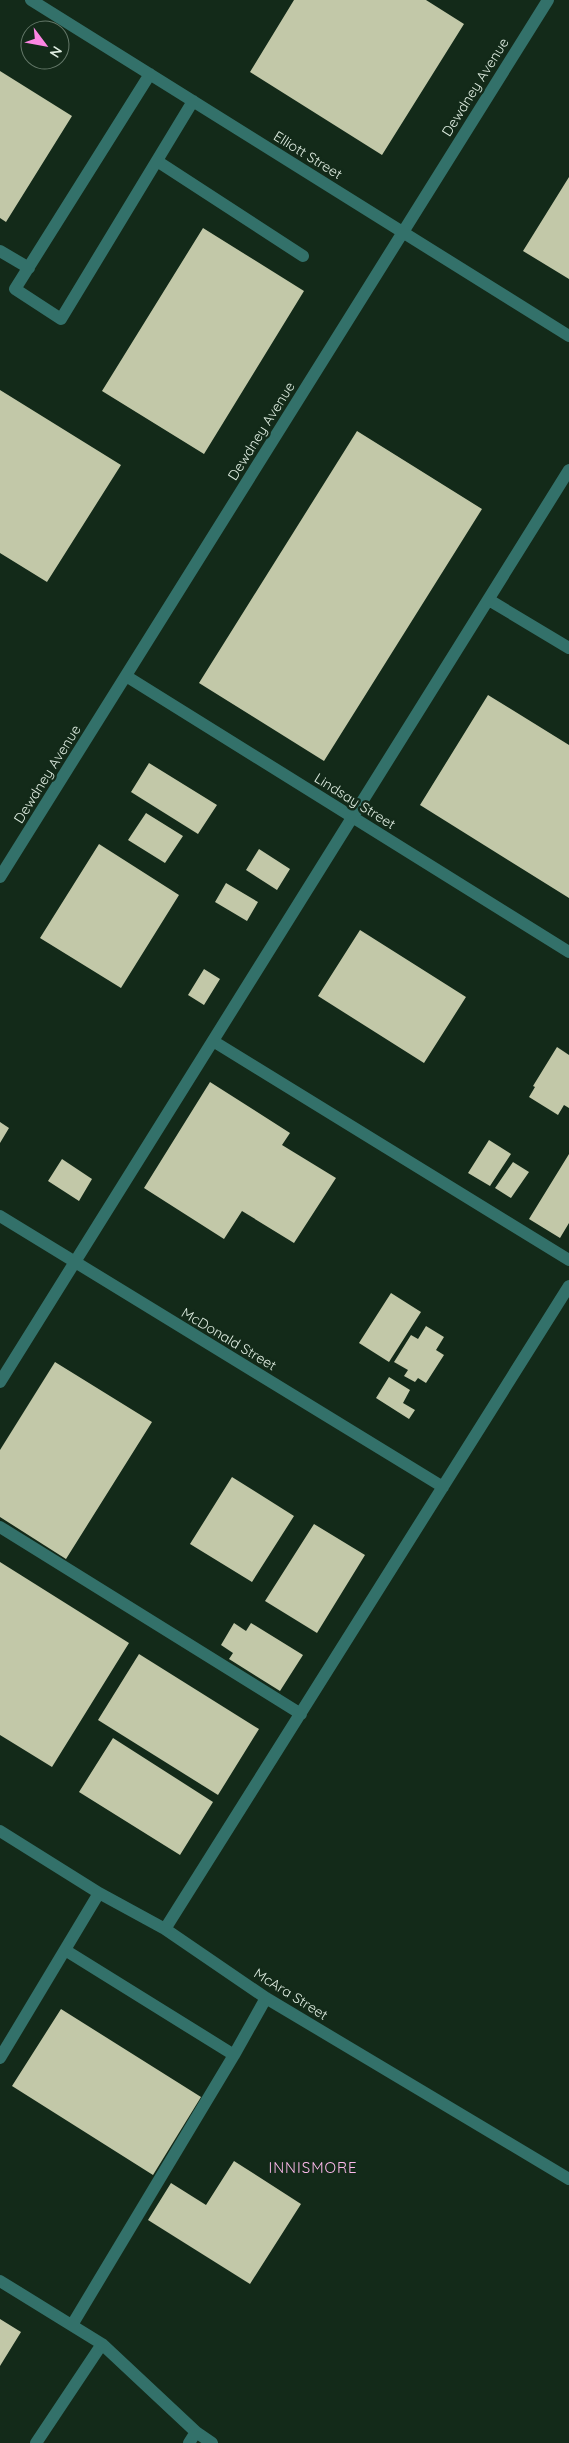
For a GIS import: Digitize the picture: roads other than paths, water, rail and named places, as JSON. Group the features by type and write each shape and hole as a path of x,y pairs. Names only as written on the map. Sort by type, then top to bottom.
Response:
{"street":[{"name":"Elliott Street","path":"31,0 569,336"},
{"name":"Dewdney Avenue","path":"0,877 548,0"},
{"path":"150,74 15,289 61,319 194,101"},
{"path":"157,161 303,256"},
{"path":"0,250 29,268"},
{"path":"0,1382 569,470"},
{"path":"489,600 569,648"},
{"name":"Lindsay Street","path":"126,676 569,952"},
{"path":"213,1041 569,1260"},
{"name":"McDonald Street","path":"0,1216 443,1486"},
{"path":"165,1929 569,1286"},
{"path":"0,1527 301,1714"},
{"name":"McAra Street","path":"0,1831 99,1894 165,1929 266,1998 569,2179"},
{"path":"0,2058 99,1894"},
{"path":"65,1950 234,2056"},
{"path":"72,2325 234,2056 266,1998"},
{"path":"0,2281 102,2344 196,2432 212,2443"},
{"path":"36,2443 102,2344"},
{"path":"189,2443 196,2432"}],"district":[{"name":"INNISMORE","path":"313,2167"}]}
